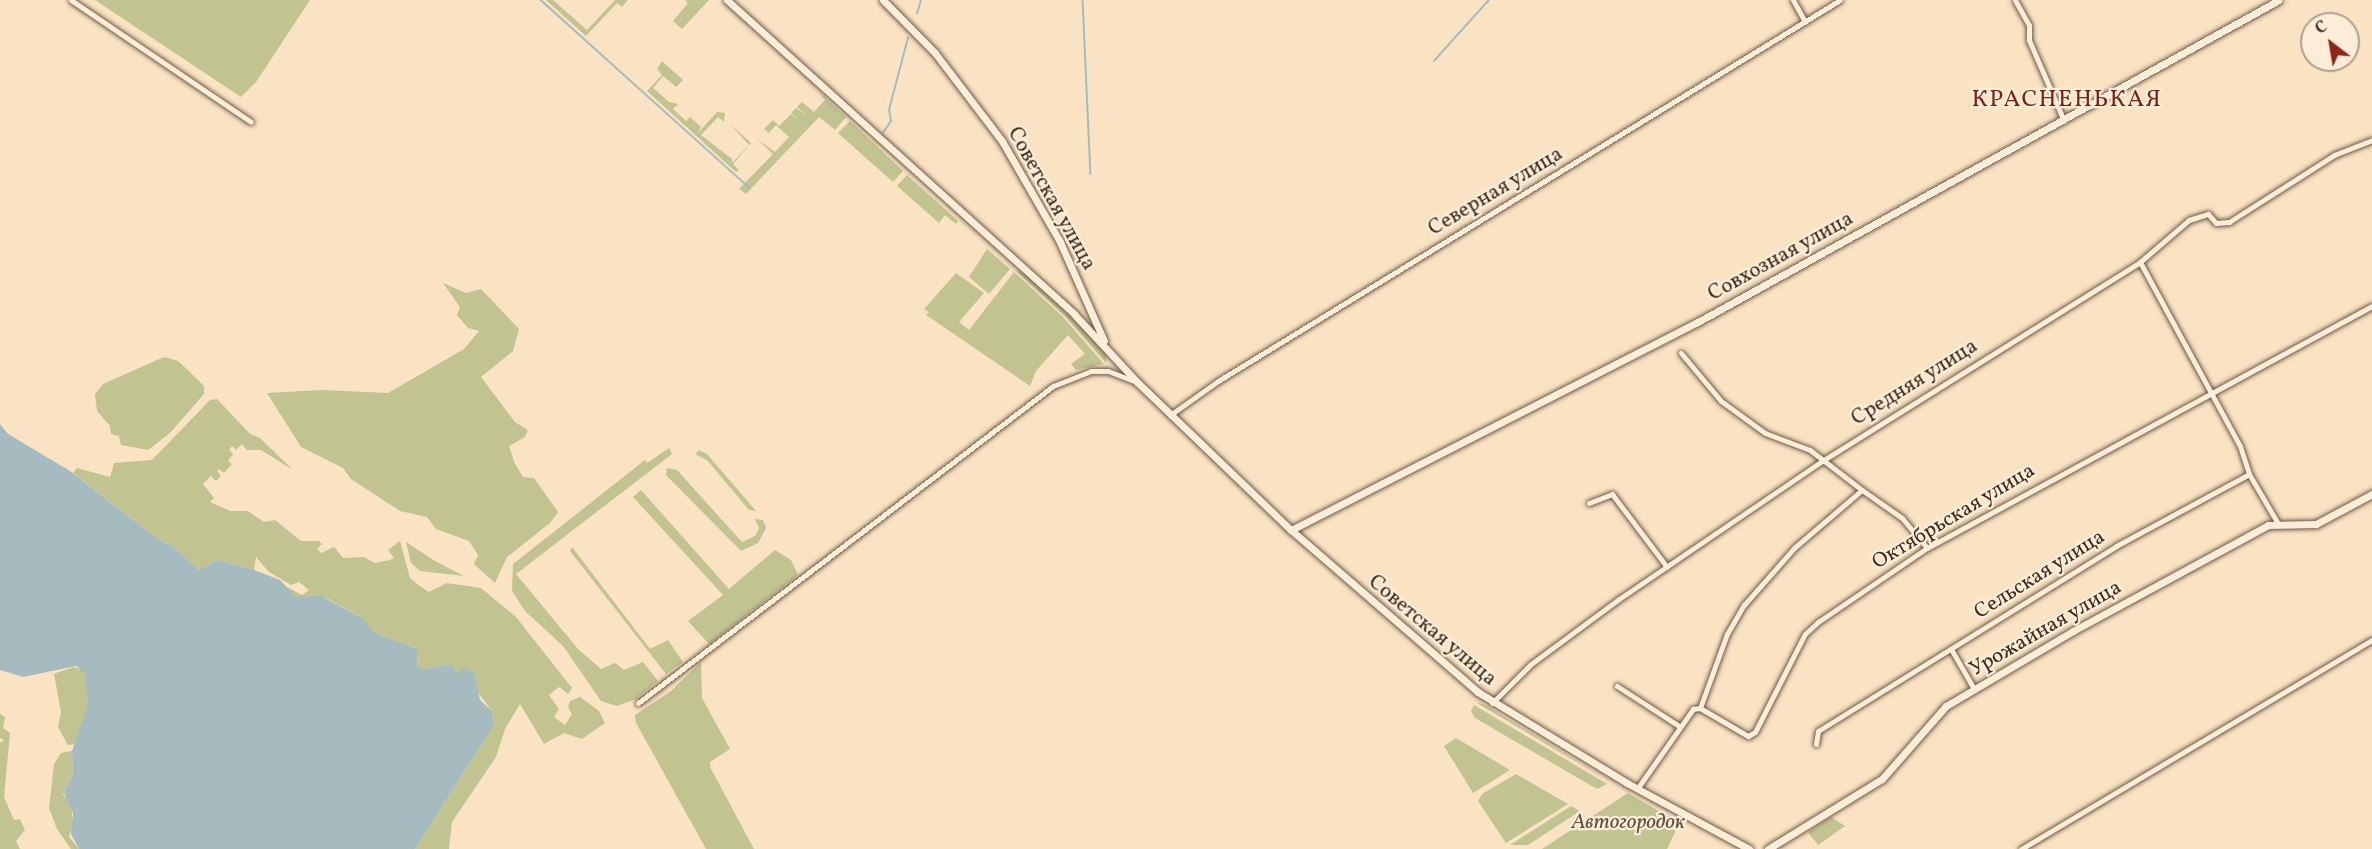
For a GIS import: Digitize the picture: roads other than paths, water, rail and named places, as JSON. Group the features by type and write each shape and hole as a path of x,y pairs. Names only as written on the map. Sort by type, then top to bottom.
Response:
{"street":[{"path":"71,0 251,122"},
{"path":"728,0 1104,343"},
{"name":"Советская улица","path":"883,0 935,53 1002,141 1060,242 1104,343 1170,416 1291,530 1492,703 1637,789 1749,849"},
{"path":"1793,0 1805,22"},
{"name":"Северная улица","path":"1170,416 1218,381 1840,0"},
{"path":"2015,0 2029,24 2030,40 2064,121"},
{"name":"Совхозная улица","path":"1291,530 1696,323 2279,0"},
{"name":"Средняя улица","path":"1492,703 1531,664 1667,567 1822,461 2140,262 2189,220 2208,214 2216,223 2229,222 2334,155 2372,140"},
{"path":"2140,262 2240,446 2249,474 2277,522 2316,524 2372,494"},
{"name":"Октябрьская улица","path":"1700,708 1752,735 1805,634 1818,622 1927,548 2372,306"},
{"path":"1681,353 1721,401 1765,434 1793,441 1902,518 1927,548"},
{"path":"638,703 1053,386 1090,371 1108,371 1137,382"},
{"name":"Сельская улица","path":"1816,744 1818,731 2116,546 2249,474"},
{"path":"1637,789 1689,712 1700,708 1727,634 1744,605 1794,548 1862,490"},
{"path":"1588,503 1612,494 1667,567"},
{"name":"Урожайная улица","path":"1768,849 1882,779 1936,714 1974,689 2112,609 2277,522"},
{"path":"2021,849 2372,640"},
{"path":"1951,649 1974,689"},
{"path":"1617,686 1679,726"}],"water":[{"path":"0,424 8,434 70,471 159,540 173,546 199,570 218,560 254,570 280,580 296,597 321,596 364,619 374,633 418,649 417,667 425,669 444,665 453,666 456,673 466,668 474,673 480,700 492,711 494,725 415,849 79,849 71,834 73,813 64,793 73,774 72,751 88,705 85,674 76,666 23,677 0,670"}],"waterway":[{"path":"541,0 749,187"},
{"path":"917,14 921,0"},
{"path":"1083,0 1091,174"},
{"path":"1434,61 1489,0"},
{"path":"883,133 891,121 889,110 908,38"}],"district":[{"name":"КРАСНЕНЬКАЯ","path":"2067,101"}],"park label":[{"name":"Автогородок","path":"1628,823"}]}
